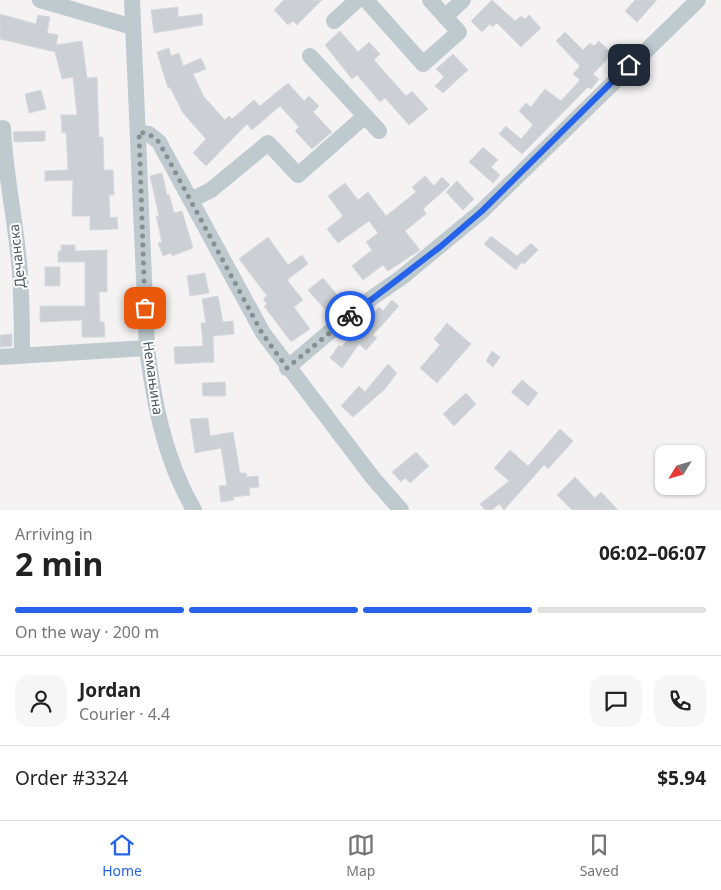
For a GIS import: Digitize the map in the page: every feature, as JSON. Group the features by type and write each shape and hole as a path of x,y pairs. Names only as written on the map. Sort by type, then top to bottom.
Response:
{"street":[{"path":"40,0 133,27"},
{"name":"Немањина","path":"132,0 147,348 154,399 162,433 177,474 194,510"},
{"path":"334,21 357,0"},
{"path":"366,0 423,64 459,32 430,0"},
{"path":"445,17 463,0"},
{"path":"287,368 359,307 409,271 482,211 697,0"},
{"path":"310,56 379,131"},
{"path":"191,200 210,190 268,143 298,175 365,116"},
{"name":"Дечанска","path":"3,128 8,184 19,261 23,314 22,355"},
{"path":"139,132 149,134 159,142 262,333 373,478 401,510"},
{"path":"0,357 147,348"}],"building":[{"path":"284,0 322,0 297,25 293,21 288,25 274,10"},
{"path":"492,0 515,21 521,16 525,19 529,15 541,28 521,47 497,23 492,27 490,24 482,32 471,21"},
{"path":"635,0 657,0 637,22 625,11"},
{"path":"178,7 178,17 202,14 203,25 154,33 151,10"},
{"path":"0,14 36,24 38,15 50,17 47,33 58,35 56,45 82,41 87,78 97,77 99,137 103,137 104,170 113,170 114,195 109,195 110,218 117,217 118,229 90,230 90,216 72,216 73,180 45,181 45,171 68,170 66,132 62,133 61,115 77,115 73,77 62,79 55,52 0,39"},
{"path":"340,31 358,52 369,42 380,54 374,60 406,96 412,91 428,109 409,125 385,98 380,102 357,75 352,79 325,45"},
{"path":"565,32 583,50 590,43 594,46 599,41 612,54 593,74 599,79 591,89 588,87 522,154 499,134 506,126 521,139 533,125 519,111 526,103 531,107 545,89 561,101 580,80 573,74 580,66 556,41"},
{"path":"169,48 171,56 179,53 183,66 201,58 206,69 193,74 204,97 225,120 229,116 232,119 254,100 260,106 288,83 304,101 309,96 319,106 313,112 332,132 312,149 295,131 299,127 280,106 252,130 247,124 206,166 193,153 206,139 183,113 170,87 168,88 157,52"},
{"path":"453,54 468,70 443,93 435,86 444,77 436,69"},
{"path":"41,90 46,109 29,113 25,94"},
{"path":"45,131 45,141 14,142 13,132"},
{"path":"483,147 498,160 491,167 500,175 493,183 469,162"},
{"path":"162,173 167,195 169,194 174,213 182,211 193,248 172,256 171,253 163,256 158,243 162,242 156,216 159,216 150,176"},
{"path":"425,176 434,186 442,177 450,185 423,209 426,214 405,231 420,250 388,271 383,265 363,280 352,266 372,250 366,242 378,233 369,221 338,243 327,229 343,216 328,196 345,183 358,200 368,192 386,216 416,192 412,187"},
{"path":"457,181 474,199 463,210 446,192"},
{"path":"491,236 517,256 531,243 538,250 524,264 522,262 516,270 484,244"},
{"path":"268,237 288,265 302,255 308,264 287,280 303,300 294,307 310,329 291,342 264,306 267,304 263,299 267,296 239,259"},
{"path":"61,245 75,245 75,251 107,250 107,292 99,292 100,322 104,322 105,337 82,337 82,320 40,322 40,306 85,306 85,262 58,262 58,251 61,251"},
{"path":"45,267 60,267 60,286 45,286"},
{"path":"205,273 209,293 190,296 187,276"},
{"path":"323,278 343,302 329,314 308,290"},
{"path":"218,296 223,322 233,321 234,334 213,336 214,362 175,364 174,347 203,346 201,323 206,323 202,299"},
{"path":"392,300 399,306 373,335 377,338 366,350 359,344 342,368 330,358 339,345 341,347 357,330 361,334 374,320 371,317 379,307 383,311"},
{"path":"447,323 471,344 437,383 420,368 440,345 434,339"},
{"path":"12,334 12,346 0,347 0,335"},
{"path":"492,351 500,357 493,367 486,361"},
{"path":"388,364 397,373 384,390 353,417 341,406 359,386 365,392"},
{"path":"522,380 538,393 528,406 511,392"},
{"path":"225,382 226,396 203,396 202,383"},
{"path":"466,393 476,404 454,426 443,414"},
{"path":"208,418 210,436 233,432 240,473 246,473 247,477 258,476 259,487 249,488 250,495 233,497 234,500 221,502 219,486 227,485 221,448 195,453 190,419"},
{"path":"560,429 573,441 548,469 544,465 504,510 499,504 492,510 485,510 480,504 509,481 494,468 510,450 528,466"},
{"path":"416,452 429,466 410,483 405,478 401,482 392,472"},
{"path":"575,477 595,498 601,492 618,510 572,510 557,495"}],"way so far":[{"path":"145,308 139,132 149,134 159,142 262,333 287,368 350,316"}],"route":[{"path":"350,316 359,307 402,277 453,237 482,211 629,65"}]}
